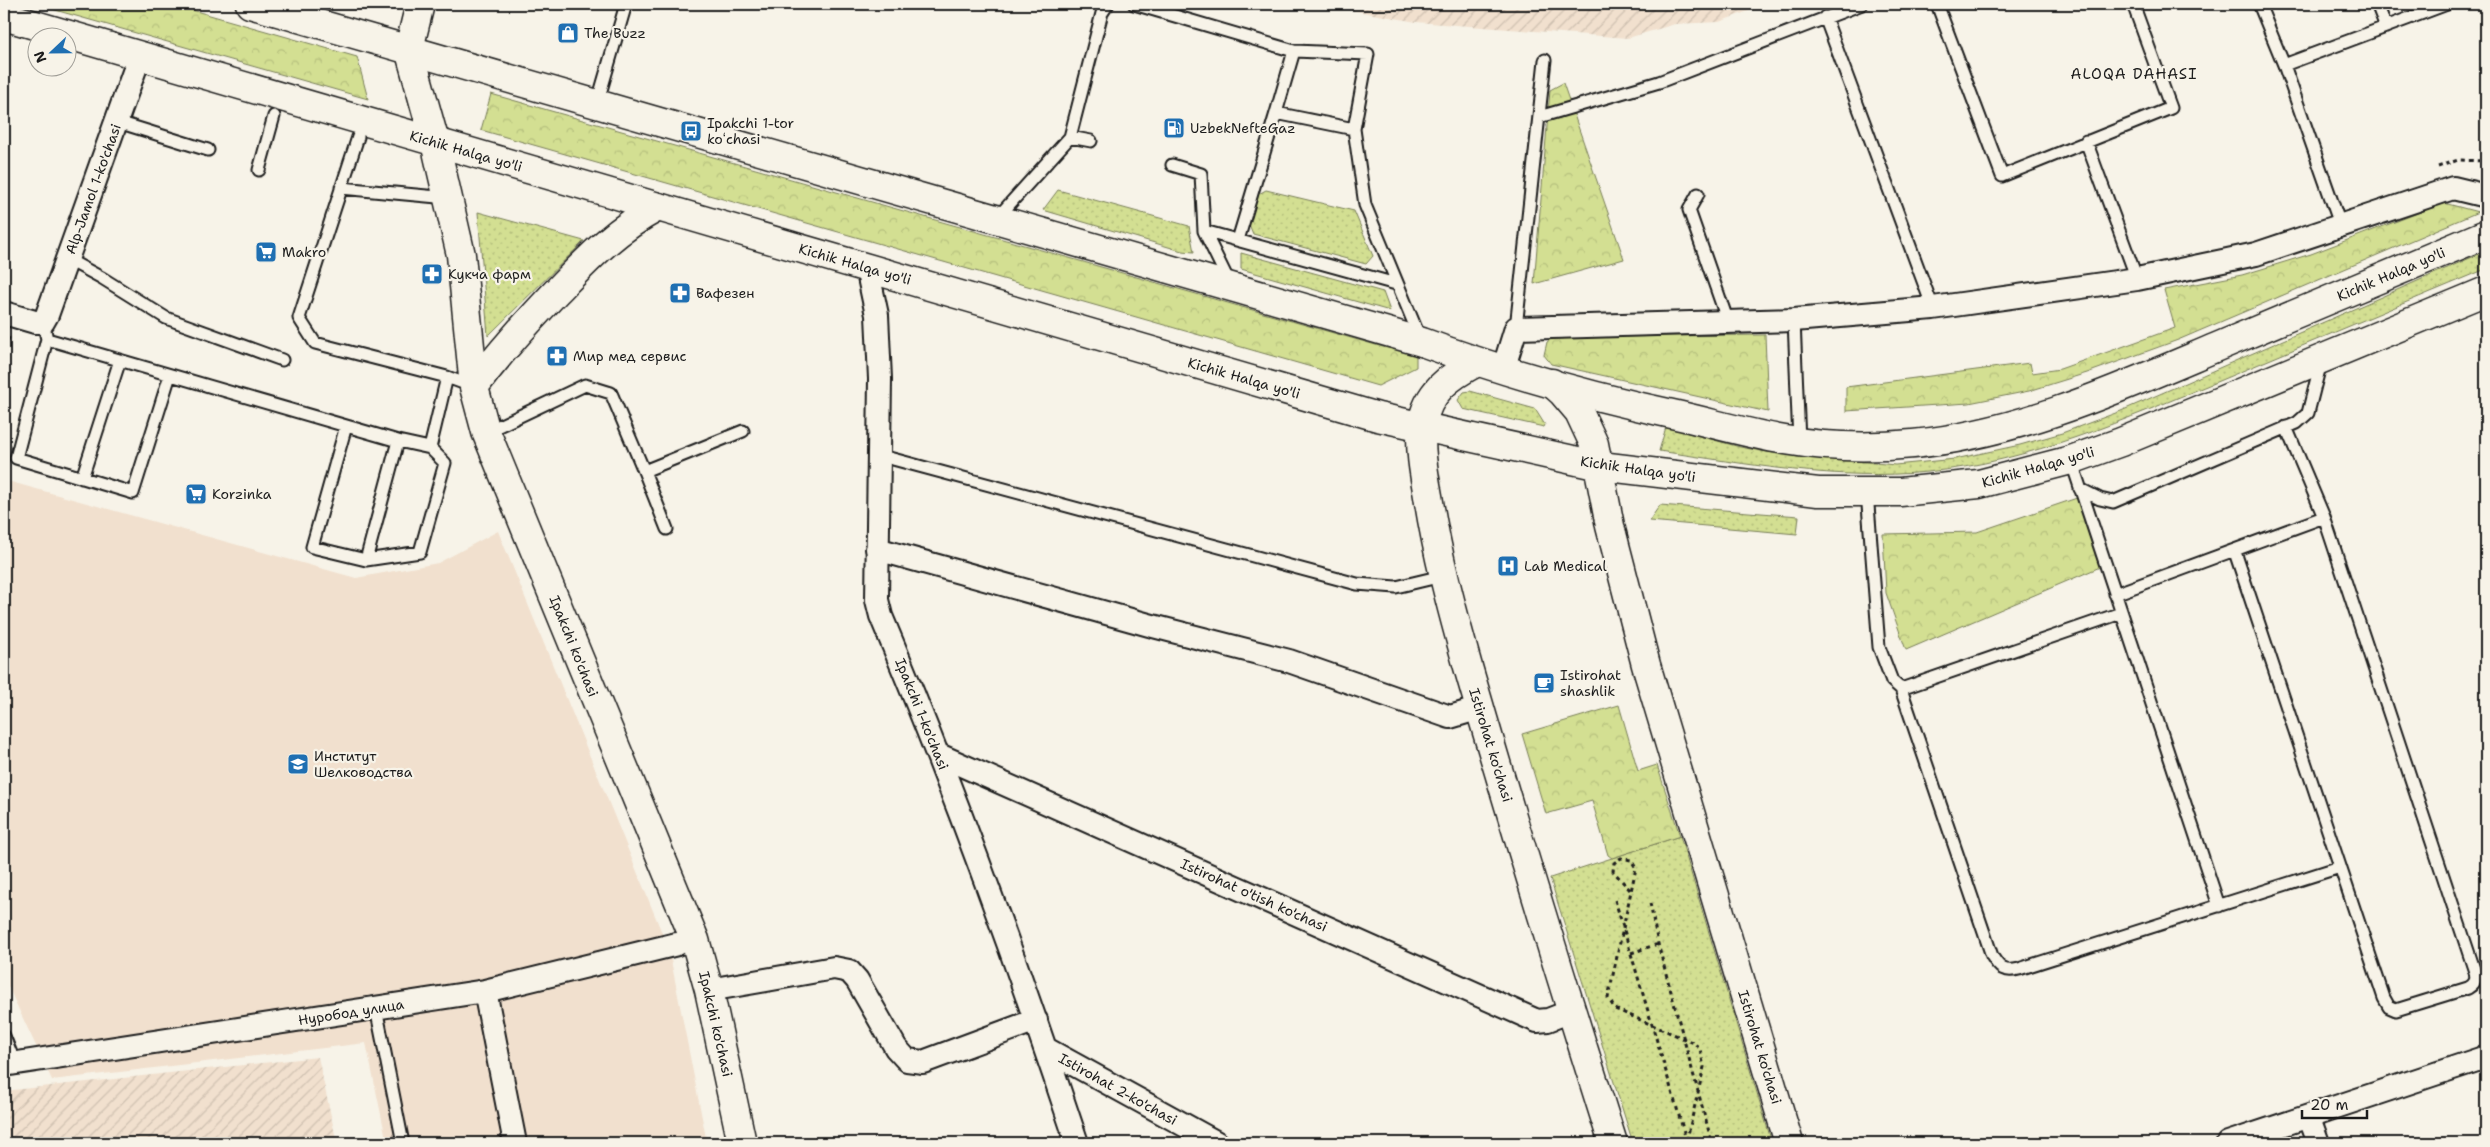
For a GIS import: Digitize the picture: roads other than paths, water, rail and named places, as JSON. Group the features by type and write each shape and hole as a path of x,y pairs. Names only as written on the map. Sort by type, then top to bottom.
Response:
{"main road":[{"name":"Kichik Halqa yo'li","path":"250,4 1422,342 1503,370 1658,411 1762,436 1800,442 1850,445 1928,442 1995,429 2055,412 2152,375 2486,234"},
{"path":"409,49 420,4"},
{"name":"Kichik Halqa yo'li","path":"4,16 1378,417 1600,466 1818,492 1948,489 1979,484 2071,460 2167,424 2486,291"},
{"name":"Ipakchi ko'chasi","path":"409,49 435,142 461,255 474,387 486,432 686,942 709,990 742,1143"},
{"path":"474,387 506,345 592,255 630,222 658,207"},
{"name":"Istirohat ko'chasi","path":"1477,362 1455,374 1436,390 1427,408 1422,427 1424,472 1442,576 1571,1011 1613,1143"},
{"name":"Istirohat ko'chasi","path":"1552,383 1571,401 1586,424 1600,466 1610,526 1646,666 1789,1143"}],"street":[{"name":"Alp-Jamol 1-ko'chasi","path":"45,331 67,259 118,122 140,55"},
{"path":"1503,370 1516,328 1794,320 1933,308 2137,279 2256,254 2453,188 2486,196"},
{"name":"Ipakchi 1-ko'chasi","path":"866,268 877,315 880,379 877,600 881,616 939,755 1036,1020 1077,1143"},
{"path":"4,313 35,322 45,331"},
{"path":"877,549 1150,625 1289,661 1450,717 1480,708"},
{"name":"Istirohat o'tish ko'chasi","path":"939,755 1536,1020 1548,1020 1571,1011"},
{"name":"Нуробод улица","path":"9,1064 485,991 686,942"},
{"path":"709,990 834,968 849,971 857,980 896,1048 907,1060 923,1062 1036,1020"},
{"path":"485,991 515,1143"},
{"name":"Istirohat 2-ko'chasi","path":"1046,1049 1217,1143"},
{"path":"2228,1143 2309,1118 2486,1057"},
{"path":"2309,1118 2318,1143"}],"lane":[{"path":"597,104 626,4"},
{"path":"997,219 1070,137 1102,13 1108,4"},
{"path":"1134,4 1294,51 1368,54 1354,129 1365,205 1396,284 1422,342"},
{"path":"1539,117 1659,82 1862,4"},
{"path":"1937,4 2002,176 2171,108 2133,4"},
{"path":"2259,4 2284,66 2341,227"},
{"path":"2377,4 2386,27"},
{"path":"2284,66 2386,27 2432,6 2447,4"},
{"path":"1825,17 1933,308"},
{"path":"1238,240 1294,51"},
{"path":"1516,328 1545,60"},
{"path":"1276,113 1354,129"},
{"path":"259,170 274,116"},
{"path":"118,122 208,150"},
{"path":"358,137 299,318 315,344 447,377 474,387"},
{"path":"1070,137 1091,141"},
{"path":"2086,141 2137,279"},
{"path":"1172,165 1201,174 1204,231 1230,286"},
{"path":"341,188 448,198"},
{"path":"1698,194 1689,210 1728,322"},
{"path":"1204,231 1396,284"},
{"path":"67,259 102,278 166,318 282,360"},
{"path":"1794,320 1800,442"},
{"path":"170,375 133,493 16,458 45,331 120,360 398,441 430,448 445,463 420,552 366,560 312,547 346,426"},
{"path":"82,478 120,360"},
{"path":"2080,489 2100,499 2113,502 2303,419 2308,413 2321,360"},
{"path":"430,448 447,377"},
{"path":"486,432 584,385 611,393 667,529"},
{"path":"2235,552 2384,998 2389,1007 2396,1010 2474,985 2477,978 2324,517 2286,427"},
{"path":"644,471 742,431"},
{"path":"366,560 398,441"},
{"path":"878,455 1357,584 1396,587 1442,576"},
{"path":"2071,460 2219,906"},
{"path":"1867,492 1879,647 1892,681 1901,689 1992,956 1998,967 2008,972 2019,969 2340,867"},
{"path":"2115,594 2235,552 2324,517"},
{"path":"1901,689 2121,613"},
{"path":"376,1008 403,1143"},
{"path":"4,1036 9,1064"}],"place":[{"name":"The Buzz","path":"568,33"},
{"name":"UzbekNefteGaz","path":"1174,128"},
{"name":"Ipakchi 1-tor koʻchasi","path":"691,131"},
{"name":"Makro","path":"266,252"},
{"name":"Кукча фарм","path":"432,274"},
{"name":"Вафезен","path":"680,293"},
{"name":"Мир мед сервис","path":"557,356"},
{"name":"Korzinka","path":"196,494"},
{"name":"Lab Medical","path":"1508,566"},
{"name":"Istirohat shashlik","path":"1544,683"},
{"name":"Институт Шелководства","path":"298,764"}],"district":[{"name":"ALOQA DAHASI","path":"2134,74"}]}
